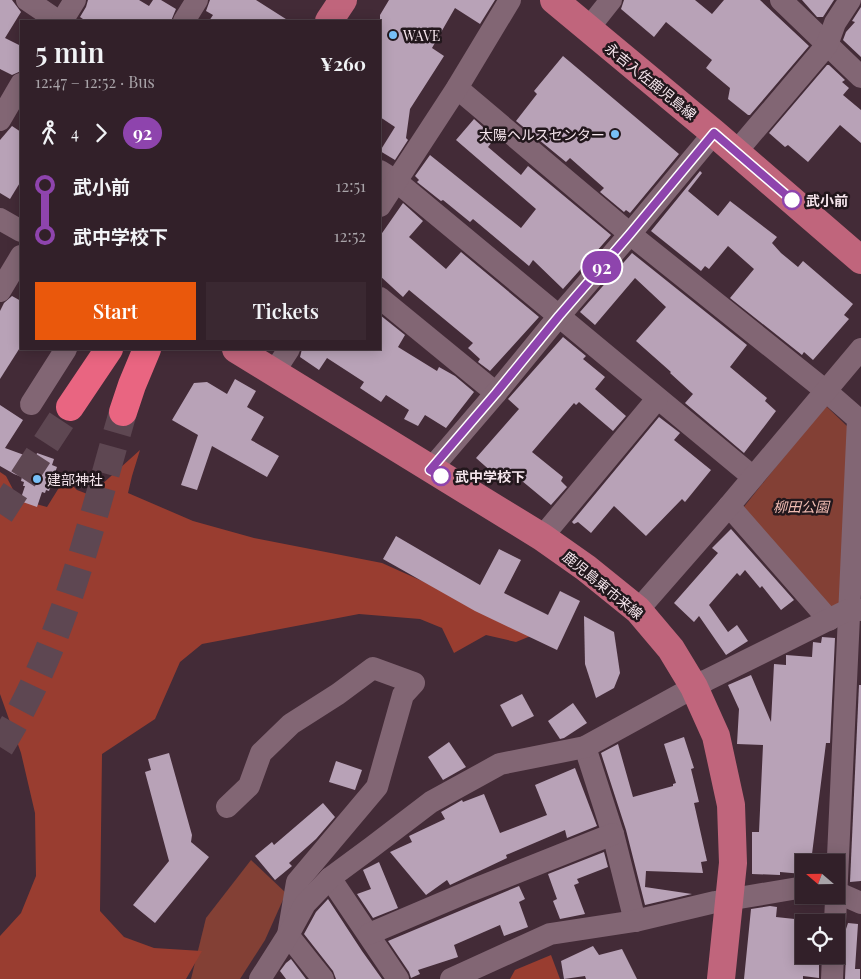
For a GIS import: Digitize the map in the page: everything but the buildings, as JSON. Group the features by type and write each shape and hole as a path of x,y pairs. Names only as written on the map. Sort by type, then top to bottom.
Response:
{"highway":[{"path":"70,407 109,350"},
{"path":"123,412 147,350"}],"main road":[{"path":"331,20 342,0"},
{"name":"永吉入佐鹿児島線","path":"554,0 714,133 861,260"},
{"name":"鹿児島東市来線","path":"238,350 430,470 542,537 586,568 638,610 671,649 694,687 716,736 731,805 733,863 721,979"}],"street":[{"path":"27,0 58,20"},
{"path":"61,20 75,0"},
{"path":"185,20 197,0"},
{"path":"381,202 388,176 457,88 510,0"},
{"path":"588,29 611,0"},
{"path":"781,0 861,77"},
{"path":"736,152 827,45 835,23 850,0"},
{"path":"457,88 630,234 826,391 858,419 846,613 852,775 841,854"},
{"path":"0,120 15,91"},
{"path":"430,470 714,133"},
{"path":"388,176 753,477"},
{"path":"0,219 20,229"},
{"path":"0,291 20,258"},
{"path":"381,299 496,393"},
{"path":"638,610 729,506 861,349"},
{"path":"31,404 65,350"},
{"path":"274,372 288,350"},
{"path":"542,537 657,399"},
{"path":"729,506 846,613"},
{"path":"260,979 305,904 330,878 431,802 500,764 585,747 694,687 846,613"},
{"path":"227,807 249,786 261,753 291,724 338,694 373,668 414,683 403,695 377,787 297,882 288,935 322,979"},
{"path":"585,747 613,834 635,921"},
{"path":"369,934 613,834"},
{"path":"330,878 398,979"},
{"path":"451,979 550,934 635,921 715,902 795,889"},
{"path":"845,896 861,903"},
{"path":"832,979 833,964"}],"green space":[{"name":"柳田公園","path":"825,405 849,428 843,601 831,609 743,508"},
{"path":"251,860 286,893 265,940 240,979 191,979 206,918"}],"shaded area":[{"path":"140,450 128,493 193,521 254,538 382,563 538,633 516,642 486,635 454,653 442,628 420,619 359,614 202,644 180,662 155,719 102,754 100,911 124,937 154,948 202,951 186,979 0,979 0,936 21,913 36,876 35,813 21,753 0,694 0,472 6,476 18,499 47,507 65,478 77,490 90,495"},
{"path":"551,955 560,979 510,979 515,970"}],"tunnel":[{"path":"0,514 70,407"},
{"path":"0,747 22,708 58,626 87,540 123,412"}],"bus line":[{"name":"92","path":"441,476 430,470 714,133 792,200"}],"place":[{"name":"WAVE","path":"393,35"},
{"name":"太陽ヘルスセンター","path":"615,134"},
{"name":"武小前","path":"792,200"},
{"name":"武中学校下","path":"441,476"},
{"name":"建部神社","path":"37,479"}]}
